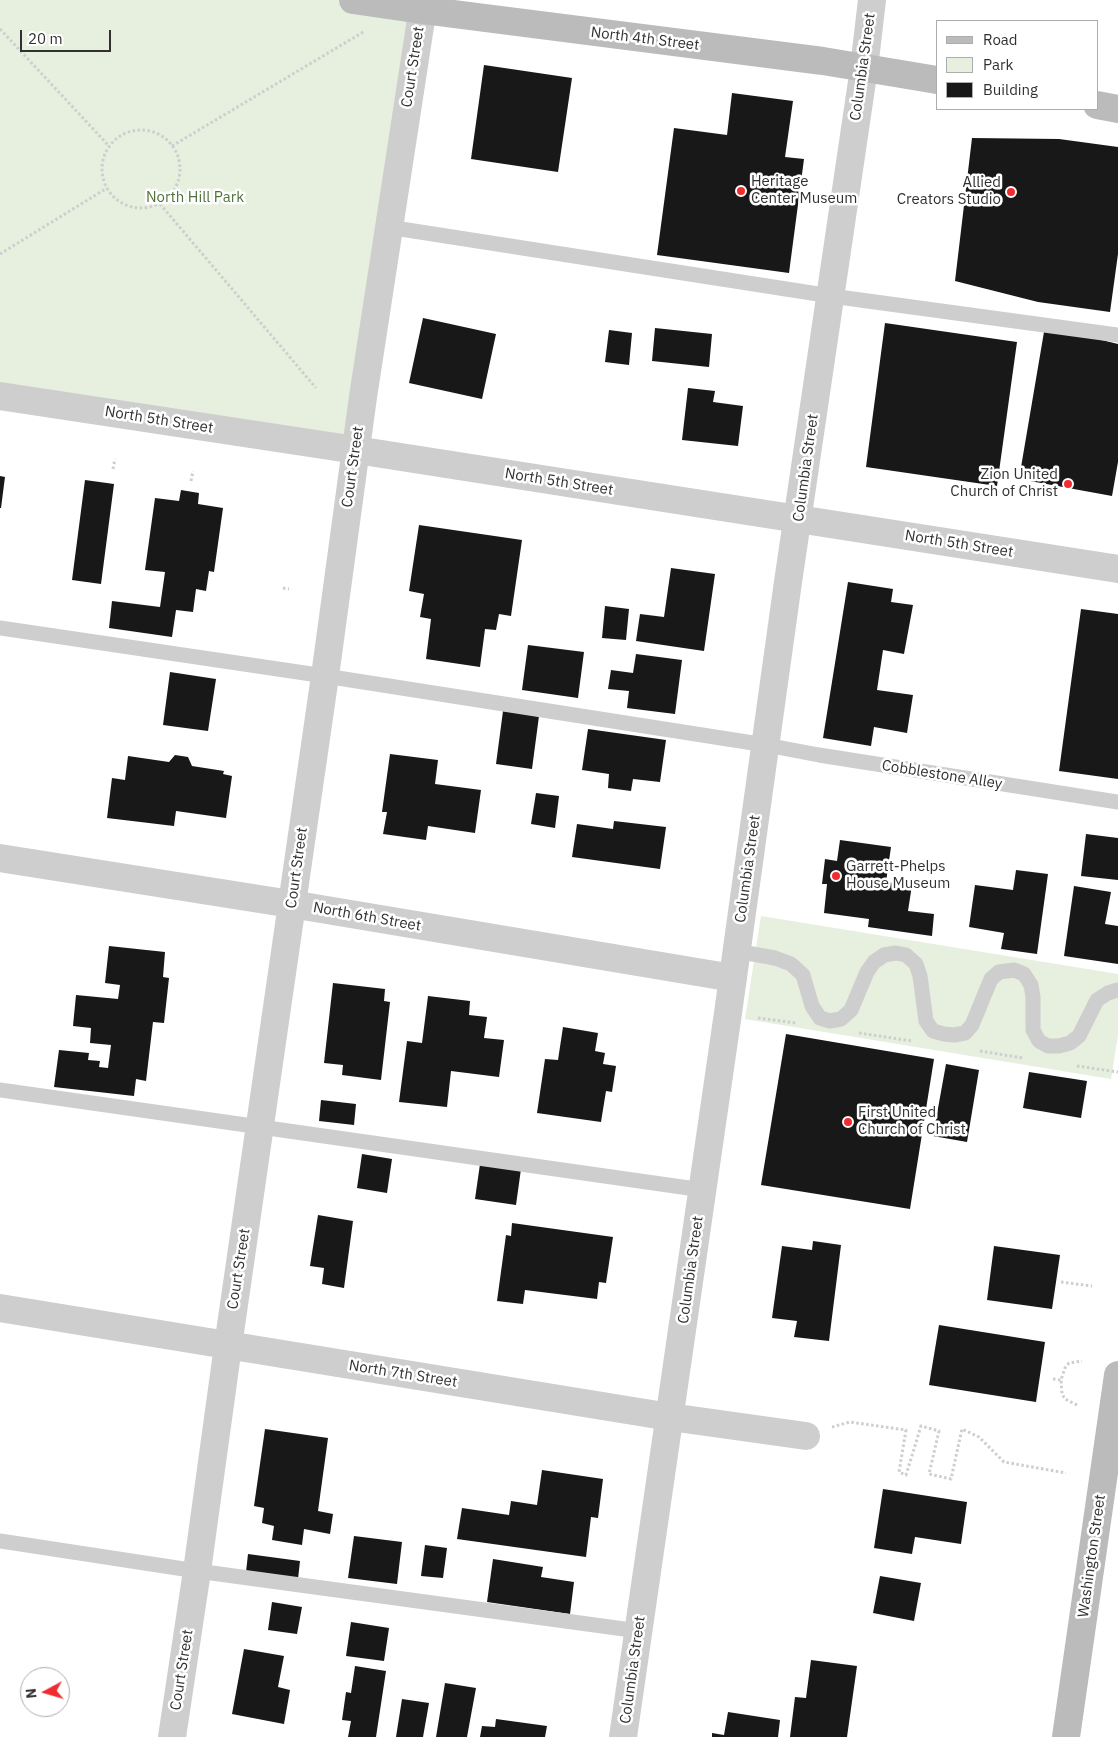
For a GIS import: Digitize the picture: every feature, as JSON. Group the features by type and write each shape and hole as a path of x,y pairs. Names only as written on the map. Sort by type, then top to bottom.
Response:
{"main road":[{"name":"North 4th Street","path":"353,0 423,5 936,80"},
{"path":"1098,105 1118,109"},
{"name":"Washington Street","path":"1066,1737 1111,1473 1118,1375"}],"street":[{"name":"Columbia Street","path":"623,1737 864,68 872,0"},
{"name":"Court Street","path":"172,1737 198,1571 228,1346 388,227 423,5"},
{"name":"North 5th Street","path":"0,396 1118,569"},
{"name":"North 6th Street","path":"0,858 291,904 733,978"},
{"name":"North 7th Street","path":"0,1308 228,1346 806,1436"}],"lane":[{"path":"388,227 831,296 1118,335"},
{"name":"Cobblestone Alley","path":"0,628 325,676 1118,802"},
{"path":"736,951 775,958 792,964 803,975 812,1006 820,1018 830,1020 841,1019 851,1010 867,972 874,962 884,955 896,953 906,955 916,964 920,976 926,1021 934,1031 954,1035 965,1033 972,1025 991,979 999,972 1014,970 1024,974 1031,985 1033,1030 1039,1041 1048,1046 1070,1043 1079,1036 1097,1000 1108,993 1118,990"},
{"path":"0,1090 703,1190"},
{"path":"0,1542 639,1631"}],"path":[{"path":"0,29 109,146"},
{"path":"172,146 367,30"},
{"path":"143,130 156,133 167,140 176,151 180,163 175,189 160,204 143,209 130,208 119,202 110,194 104,182 103,158 109,146 124,134 143,130"},
{"path":"0,254 107,188"},
{"path":"160,204 316,388"},
{"path":"113,469 115,459"},
{"path":"191,481 193,471"},
{"path":"283,588 288,589"},
{"path":"1061,1282 1092,1286"},
{"path":"1077,1405 1065,1399 1062,1394 1062,1380 1065,1368 1069,1363 1082,1361"},
{"path":"1053,1379 1062,1380"},
{"path":"806,1436 850,1422 906,1430 899,1472 906,1475 921,1426 939,1431 929,1474 951,1479 962,1429 979,1437 1004,1462 1066,1473"}],"green space":[{"name":"North Hill Park","path":"0,0 353,0 422,10 356,450 0,396"},
{"path":"761,916 1118,974 1118,1035 1111,1079 745,1019"}],"building":[{"path":"484,65 572,78 558,172 471,159"},
{"path":"732,93 793,101 785,157 804,159 789,273 657,255 674,128 727,135"},
{"path":"972,138 1059,139 1118,147 1118,254 1110,312 1038,302 955,281"},
{"path":"423,318 496,334 482,399 409,383"},
{"path":"885,323 1017,342 997,486 866,467"},
{"path":"1045,326 1118,344 1118,462 1112,496 1019,479"},
{"path":"655,328 712,334 709,367 652,361"},
{"path":"609,330 632,333 629,365 605,362"},
{"path":"688,388 715,391 713,402 743,406 738,446 682,440"},
{"path":"0,476 5,477 1,508 0,508"},
{"path":"85,480 114,484 101,584 72,580"},
{"path":"181,490 199,493 198,504 223,508 214,572 209,571 206,591 196,589 193,612 176,610 172,637 109,628 112,601 160,607 165,572 145,570 155,498 179,501"},
{"path":"419,525 522,540 511,616 499,614 496,630 485,629 480,667 426,659 431,619 420,617 424,594 409,591"},
{"path":"671,568 715,574 704,651 636,641 640,614 664,617"},
{"path":"848,582 893,589 891,602 913,605 904,654 883,650 877,690 913,695 907,733 874,727 871,746 823,738"},
{"path":"605,606 629,609 626,640 602,638"},
{"path":"1081,609 1118,614 1118,779 1059,771"},
{"path":"528,645 584,652 578,698 522,690"},
{"path":"636,654 682,660 675,714 627,708 629,691 608,689 611,670 633,673"},
{"path":"170,672 216,679 208,731 163,725"},
{"path":"503,711 539,716 532,769 496,764"},
{"path":"588,729 666,740 660,782 633,779 631,791 608,788 609,774 582,770"},
{"path":"390,754 438,760 435,784 481,790 475,833 428,826 426,840 383,834 387,812 382,812"},
{"path":"175,755 188,757 192,766 224,771 223,774 232,776 226,818 176,811 174,826 107,818 112,778 125,780 128,756 169,762"},
{"path":"536,793 559,796 555,828 531,824"},
{"path":"614,821 666,827 660,869 572,857 577,824 613,829"},
{"path":"1086,834 1118,838 1118,880 1081,876"},
{"path":"840,840 891,847 886,882 912,885 908,911 934,914 932,936 868,927 869,919 824,913 827,884 822,884 825,859 837,861"},
{"path":"1016,870 1048,874 1037,954 1001,949 1004,933 969,927 975,885 1013,890"},
{"path":"1074,886 1111,892 1105,924 1118,926 1118,964 1064,956"},
{"path":"109,946 165,952 163,977 169,978 164,1023 153,1022 146,1081 136,1079 134,1096 54,1087 59,1050 89,1053 88,1060 100,1061 99,1067 108,1068 111,1045 90,1043 91,1028 73,1026 76,995 118,999 120,985 105,983"},
{"path":"333,983 385,989 384,1001 390,1002 381,1080 342,1075 343,1065 324,1063"},
{"path":"428,996 470,1001 469,1015 487,1017 484,1038 504,1040 499,1077 451,1071 447,1107 399,1102 407,1041 422,1043"},
{"path":"563,1027 598,1033 595,1051 605,1053 603,1064 616,1066 612,1092 606,1091 601,1122 537,1113 545,1059 558,1060"},
{"name":"First United Church of Christ","path":"786,1034 934,1059 910,1209 761,1185"},
{"path":"946,1064 979,1070 967,1142 933,1136"},
{"path":"1029,1072 1087,1081 1081,1118 1023,1108"},
{"path":"321,1100 356,1104 354,1125 319,1121"},
{"path":"362,1154 392,1159 387,1193 357,1188"},
{"path":"480,1164 521,1169 516,1205 475,1199"},
{"path":"318,1215 353,1221 344,1288 322,1284 324,1268 310,1266"},
{"path":"512,1223 613,1237 606,1283 599,1282 597,1299 525,1290 523,1304 497,1301 506,1235 511,1236"},
{"path":"813,1241 841,1245 829,1341 794,1337 797,1321 772,1318 782,1246 812,1250"},
{"path":"994,1246 1060,1255 1052,1309 987,1300"},
{"path":"939,1325 1045,1342 1036,1402 929,1385"},
{"path":"265,1429 328,1438 318,1511 333,1514 330,1534 304,1529 302,1545 272,1540 274,1526 262,1523 264,1508 254,1506"},
{"path":"542,1470 603,1479 598,1518 591,1517 586,1557 457,1539 462,1508 509,1515 511,1501 537,1505"},
{"path":"883,1489 967,1502 961,1544 915,1537 912,1554 874,1548"},
{"path":"354,1536 402,1542 397,1584 348,1578"},
{"path":"425,1545 447,1548 443,1578 421,1576"},
{"path":"248,1554 300,1561 298,1579 246,1572"},
{"path":"493,1559 543,1567 541,1577 574,1582 570,1614 487,1602"},
{"path":"880,1576 921,1583 914,1621 873,1613"},
{"path":"272,1602 302,1607 297,1634 268,1630"},
{"path":"351,1622 389,1628 384,1661 346,1656"},
{"path":"244,1649 284,1656 278,1687 290,1690 284,1724 232,1714"},
{"path":"811,1660 857,1666 847,1737 790,1737 795,1697 806,1698"},
{"path":"355,1666 386,1671 376,1737 348,1737 351,1721 342,1720 346,1692 351,1693"},
{"path":"445,1683 476,1688 467,1737 436,1737"},
{"path":"402,1699 429,1703 423,1737 396,1737"},
{"path":"728,1712 780,1720 778,1737 712,1737 712,1733 724,1735"},
{"path":"496,1719 547,1726 545,1737 480,1737 482,1726 495,1727"}],"place":[{"name":"Heritage Center Museum","path":"741,191"},
{"name":"Allied Creators Studio","path":"1011,192"},
{"name":"Zion United Church of Christ","path":"1068,484"},
{"name":"Garrett-Phelps House Museum","path":"836,876"},
{"name":"First United Church of Christ","path":"848,1122"}]}
